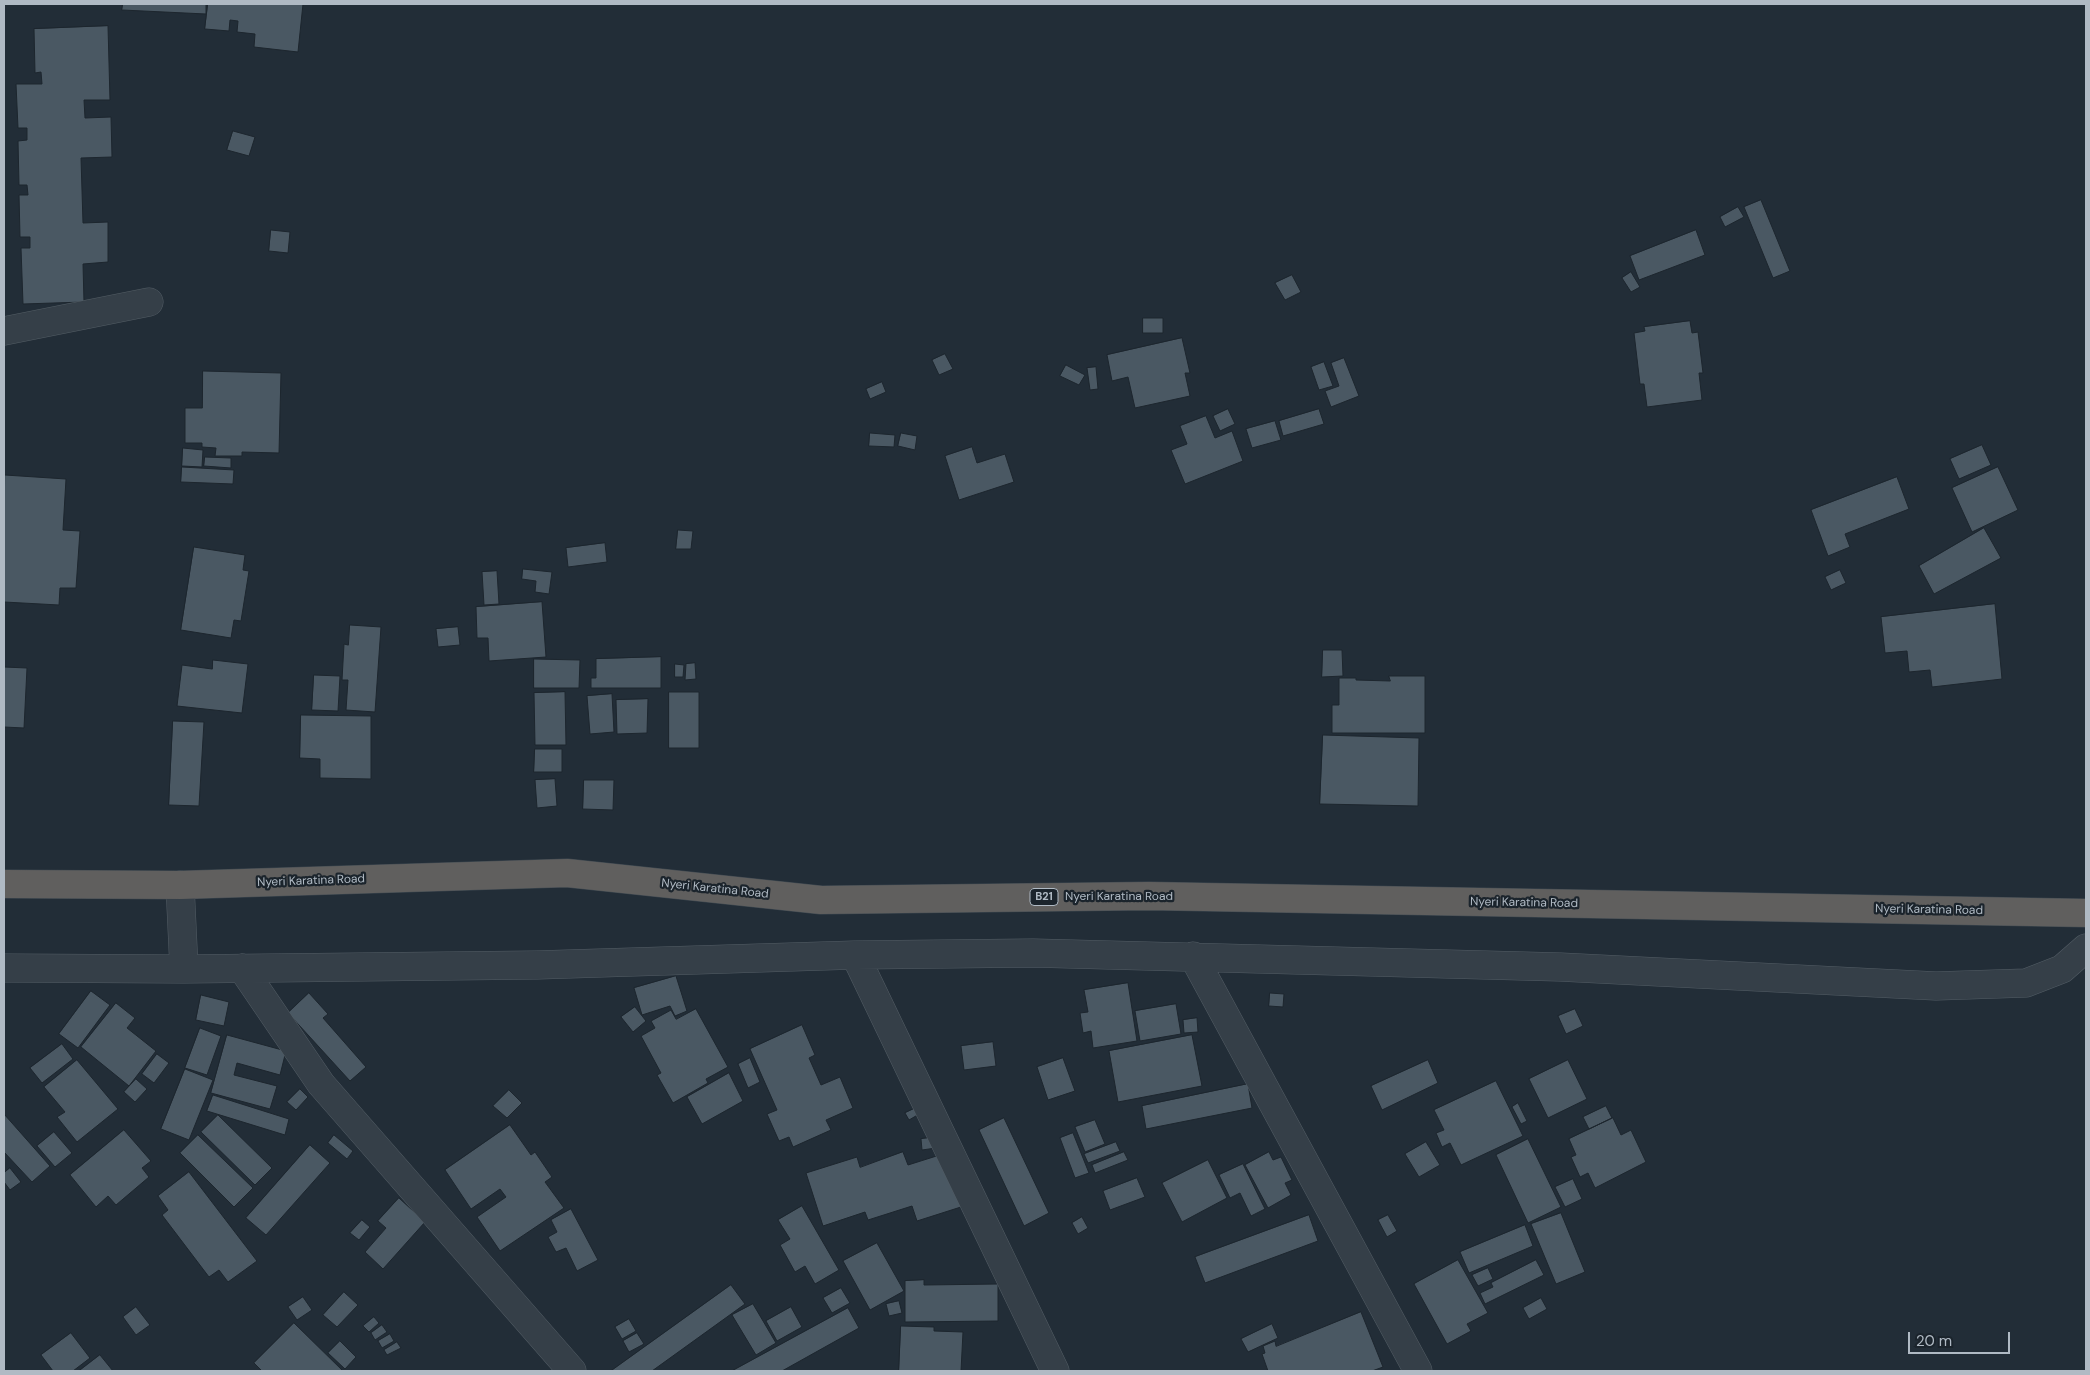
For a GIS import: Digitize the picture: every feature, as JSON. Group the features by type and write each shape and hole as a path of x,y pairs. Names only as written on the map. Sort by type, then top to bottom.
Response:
{"highway":[{"name":"Nyeri Karatina Road","path":"4,884 180,885 567,873 821,900 1149,896 2086,913"}],"street":[{"path":"4,331 149,302"},
{"path":"180,885 184,969"},
{"path":"4,968 184,969 537,965 856,955 1033,953 1560,967 1936,986 2026,983 2062,969 2086,948"},
{"path":"856,955 1055,1371"},
{"path":"1193,956 1418,1371"},
{"path":"242,968 321,1084 572,1371"}],"building":[{"path":"123,4 206,4 206,14 122,10"},
{"path":"208,4 303,4 298,52 254,47 255,34 237,32 238,21 230,20 229,31 205,29"},
{"path":"108,26 110,100 84,100 85,118 111,117 112,157 81,158 83,223 108,222 108,262 83,264 84,302 23,304 21,248 30,248 30,237 20,237 19,195 28,195 27,185 19,185 18,141 27,140 27,128 18,128 16,84 42,84 41,72 35,73 34,29"},
{"path":"233,131 255,137 249,156 227,150"},
{"path":"1761,200 1790,271 1773,278 1744,207"},
{"path":"1738,207 1744,217 1725,227 1720,217"},
{"path":"271,230 290,232 288,253 269,251"},
{"path":"1696,230 1705,255 1639,280 1630,256"},
{"path":"1631,272 1640,287 1631,292 1622,278"},
{"path":"1292,275 1301,292 1285,300 1275,283"},
{"path":"1143,318 1163,318 1163,333 1143,333"},
{"path":"1690,321 1692,333 1698,332 1703,373 1699,373 1702,400 1647,407 1644,384 1640,384 1634,333 1645,331 1644,327"},
{"path":"1182,338 1190,373 1185,373 1190,396 1135,408 1128,377 1112,381 1107,355"},
{"path":"945,354 953,369 939,375 932,360"},
{"path":"1344,358 1359,396 1331,407 1325,391 1339,386 1331,363"},
{"path":"1324,362 1333,386 1319,390 1311,367"},
{"path":"1066,365 1085,375 1079,385 1060,376"},
{"path":"1096,367 1098,389 1090,390 1087,368"},
{"path":"203,371 281,373 279,453 242,452 242,456 215,456 216,448 202,447 202,443 185,443 185,408 202,408"},
{"path":"882,382 886,392 870,399 866,389"},
{"path":"1228,409 1235,424 1220,431 1213,416"},
{"path":"1319,409 1324,424 1283,436 1279,421"},
{"path":"1206,416 1215,438 1232,431 1243,461 1185,484 1171,450 1187,444 1180,426"},
{"path":"1275,421 1281,440 1252,448 1246,429"},
{"path":"870,433 895,435 894,447 869,446"},
{"path":"901,433 917,436 915,450 898,446"},
{"path":"1982,445 1991,465 1959,479 1950,459"},
{"path":"972,447 977,463 1005,454 1014,482 959,500 945,456"},
{"path":"183,448 203,450 202,467 182,466"},
{"path":"205,457 231,458 231,468 204,466"},
{"path":"182,467 234,470 233,484 181,482"},
{"path":"1998,467 2018,510 1972,532 1952,488"},
{"path":"5,475 66,479 63,530 80,531 76,588 60,588 59,605 4,602"},
{"path":"1897,477 1909,509 1845,534 1850,547 1828,556 1811,510"},
{"path":"1984,528 2001,558 1934,594 1919,566"},
{"path":"678,530 693,531 691,549 676,549"},
{"path":"605,543 607,562 568,567 566,548"},
{"path":"194,547 245,555 243,570 249,571 241,621 234,620 231,638 181,630"},
{"path":"523,569 552,572 549,594 535,592 536,581 522,579"},
{"path":"1840,570 1846,583 1831,590 1825,577"},
{"path":"497,571 499,604 484,605 482,572"},
{"path":"542,602 546,657 489,661 488,638 477,638 476,607"},
{"path":"1995,604 2002,679 1932,687 1930,670 1909,672 1907,651 1885,653 1881,617"},
{"path":"350,625 381,627 375,712 346,710 348,680 342,680 344,644 348,645"},
{"path":"458,627 460,645 438,647 436,629"},
{"path":"1323,650 1342,650 1343,676 1322,677"},
{"path":"661,657 661,688 591,688 591,678 596,678 596,659"},
{"path":"534,659 580,660 579,688 534,688"},
{"path":"213,660 248,664 242,713 177,706 182,665 212,669"},
{"path":"695,663 696,679 685,680 686,664"},
{"path":"675,664 684,665 683,677 675,677"},
{"path":"4,667 27,668 24,728 4,727"},
{"path":"314,675 340,676 338,711 312,710"},
{"path":"1389,676 1425,676 1425,733 1332,733 1332,705 1339,705 1339,678 1390,681"},
{"path":"565,692 566,745 535,745 534,693"},
{"path":"669,692 699,692 699,748 669,748"},
{"path":"612,694 614,732 590,734 587,696"},
{"path":"648,699 647,733 617,734 616,700"},
{"path":"301,715 371,716 371,779 320,778 320,759 300,758"},
{"path":"173,721 204,722 199,806 169,805"},
{"path":"1323,735 1419,738 1418,806 1320,804"},
{"path":"535,749 562,749 562,772 534,772"},
{"path":"555,779 557,806 537,808 535,780"},
{"path":"584,780 614,780 613,810 583,809"},
{"path":"676,976 687,1011 675,1016 670,1006 642,1015 634,988"},
{"path":"1128,983 1137,1041 1093,1048 1091,1031 1083,1033 1080,1013 1088,1012 1084,990"},
{"path":"91,991 110,1005 78,1048 59,1034"},
{"path":"309,993 328,1014 323,1018 366,1067 350,1081 288,1013"},
{"path":"1270,993 1284,994 1283,1007 1269,1006"},
{"path":"201,995 229,1002 224,1026 196,1020"},
{"path":"116,1003 135,1018 127,1028 156,1051 129,1086 81,1047"},
{"path":"1176,1004 1181,1034 1140,1041 1135,1011"},
{"path":"635,1007 646,1021 633,1032 621,1017"},
{"path":"696,1009 728,1067 706,1079 708,1083 673,1103 657,1075 661,1073 641,1036 655,1028 651,1021 671,1010 676,1019"},
{"path":"1575,1009 1583,1026 1566,1034 1558,1016"},
{"path":"1197,1018 1198,1032 1184,1033 1183,1020"},
{"path":"802,1025 815,1055 809,1058 821,1085 840,1077 853,1108 826,1120 831,1130 793,1147 789,1137 779,1141 767,1114 777,1110 750,1049"},
{"path":"200,1028 221,1036 207,1075 185,1068"},
{"path":"227,1035 286,1051 280,1075 237,1063 234,1075 277,1086 270,1109 211,1093"},
{"path":"1192,1035 1202,1086 1118,1102 1109,1051"},
{"path":"993,1042 996,1066 964,1070 961,1046"},
{"path":"62,1044 73,1059 42,1083 30,1068"},
{"path":"157,1054 169,1063 154,1083 142,1074"},
{"path":"750,1058 760,1082 748,1088 738,1064"},
{"path":"1063,1058 1075,1091 1048,1100 1037,1067"},
{"path":"77,1060 118,1109 77,1142 57,1117 65,1112 44,1087"},
{"path":"1428,1060 1438,1083 1382,1110 1371,1086"},
{"path":"1568,1060 1587,1099 1548,1118 1529,1079"},
{"path":"185,1069 213,1080 189,1140 161,1129"},
{"path":"729,1073 743,1101 702,1124 687,1097"},
{"path":"136,1079 147,1089 135,1102 124,1092"},
{"path":"1496,1081 1523,1136 1461,1165 1450,1143 1442,1147 1436,1133 1444,1130 1434,1110"},
{"path":"1248,1084 1252,1108 1146,1129 1142,1106"},
{"path":"300,1089 308,1097 296,1110 287,1102"},
{"path":"509,1090 522,1103 507,1118 493,1106"},
{"path":"213,1095 289,1119 285,1135 207,1111"},
{"path":"1518,1103 1527,1121 1521,1124 1512,1107"},
{"path":"1606,1106 1612,1118 1589,1129 1583,1117"},
{"path":"918,1107 921,1113 909,1120 905,1113"},
{"path":"4,1114 50,1166 32,1182 4,1152"},
{"path":"218,1115 272,1168 255,1185 201,1132"},
{"path":"1004,1118 1049,1213 1024,1226 979,1130"},
{"path":"1613,1118 1621,1135 1631,1130 1646,1162 1595,1188 1588,1173 1580,1177 1571,1157 1576,1155 1569,1139"},
{"path":"1095,1120 1105,1144 1085,1152 1075,1127"},
{"path":"510,1125 531,1155 535,1152 552,1177 545,1182 564,1208 500,1251 477,1217 506,1197 500,1189 471,1209 445,1170"},
{"path":"124,1130 151,1161 142,1168 149,1177 116,1205 108,1196 96,1207 70,1175"},
{"path":"54,1132 72,1153 55,1167 37,1146"},
{"path":"1073,1133 1089,1173 1075,1178 1060,1138"},
{"path":"198,1135 253,1188 234,1207 180,1153"},
{"path":"334,1135 353,1151 347,1159 328,1143"},
{"path":"935,1137 936,1148 922,1150 921,1139"},
{"path":"1528,1139 1561,1207 1528,1223 1496,1155"},
{"path":"1116,1142 1120,1151 1088,1163 1084,1154"},
{"path":"1426,1142 1440,1165 1419,1177 1405,1154"},
{"path":"310,1145 330,1163 266,1235 246,1218"},
{"path":"903,1152 908,1165 946,1153 964,1206 917,1221 912,1206 868,1220 865,1212 823,1226 806,1173 857,1157 860,1167"},
{"path":"1124,1152 1128,1160 1095,1173 1092,1165"},
{"path":"1269,1152 1273,1160 1281,1157 1292,1180 1285,1183 1291,1195 1268,1208 1245,1165"},
{"path":"1208,1160 1227,1198 1182,1222 1162,1183"},
{"path":"1243,1164 1265,1209 1251,1216 1240,1193 1230,1198 1219,1175"},
{"path":"10,1168 21,1182 10,1190 4,1182 4,1173"},
{"path":"189,1172 257,1261 228,1282 219,1270 209,1277 162,1215 168,1210 158,1196"},
{"path":"1137,1178 1145,1197 1110,1210 1103,1191"},
{"path":"1573,1179 1582,1199 1565,1207 1555,1187"},
{"path":"399,1198 425,1222 383,1269 365,1252 386,1228 378,1221"},
{"path":"802,1206 839,1270 815,1284 805,1266 795,1272 780,1245 790,1239 778,1220"},
{"path":"571,1209 598,1260 577,1271 566,1248 556,1252 548,1237 557,1232 551,1220"},
{"path":"1561,1213 1585,1272 1556,1284 1531,1224"},
{"path":"1309,1215 1318,1241 1205,1283 1195,1257"},
{"path":"1388,1215 1397,1231 1387,1237 1378,1220"},
{"path":"1082,1217 1088,1228 1078,1234 1072,1223"},
{"path":"362,1220 370,1227 359,1240 350,1233"},
{"path":"1525,1225 1533,1246 1469,1273 1460,1252"},
{"path":"877,1243 904,1291 870,1310 843,1261"},
{"path":"1458,1260 1488,1313 1467,1324 1471,1331 1447,1344 1414,1284"},
{"path":"1536,1260 1544,1275 1485,1304 1480,1293 1493,1287 1491,1283"},
{"path":"1488,1268 1493,1279 1478,1286 1472,1275"},
{"path":"924,1280 924,1285 998,1284 998,1321 905,1322 905,1281"},
{"path":"731,1285 745,1304 652,1371 611,1371"},
{"path":"841,1288 850,1303 832,1313 823,1298"},
{"path":"344,1292 358,1305 337,1327 323,1315"},
{"path":"303,1297 312,1310 297,1320 288,1307"},
{"path":"1541,1298 1547,1309 1529,1319 1523,1308"},
{"path":"899,1301 902,1313 889,1316 886,1304"},
{"path":"753,1304 776,1343 756,1355 732,1315"},
{"path":"136,1307 150,1325 136,1335 123,1317"},
{"path":"791,1307 802,1327 777,1341 766,1321"},
{"path":"848,1308 859,1328 782,1371 732,1371"},
{"path":"1361,1312 1383,1367 1372,1371 1268,1371 1262,1354 1265,1353 1263,1346 1275,1341 1276,1346"},
{"path":"374,1317 379,1323 369,1332 363,1326"},
{"path":"629,1319 636,1331 622,1339 615,1327"},
{"path":"294,1323 343,1371 262,1371 254,1363"},
{"path":"1272,1324 1278,1338 1248,1352 1241,1339"},
{"path":"382,1325 387,1332 375,1340 371,1333"},
{"path":"901,1326 934,1327 934,1331 963,1332 961,1371 899,1371"},
{"path":"71,1333 90,1358 73,1371 53,1371 41,1355"},
{"path":"637,1333 644,1344 629,1352 623,1341"},
{"path":"390,1334 394,1341 382,1348 378,1341"},
{"path":"340,1341 356,1357 345,1369 328,1353"},
{"path":"397,1342 401,1348 387,1355 384,1350"},
{"path":"100,1355 113,1371 79,1371"}]}
